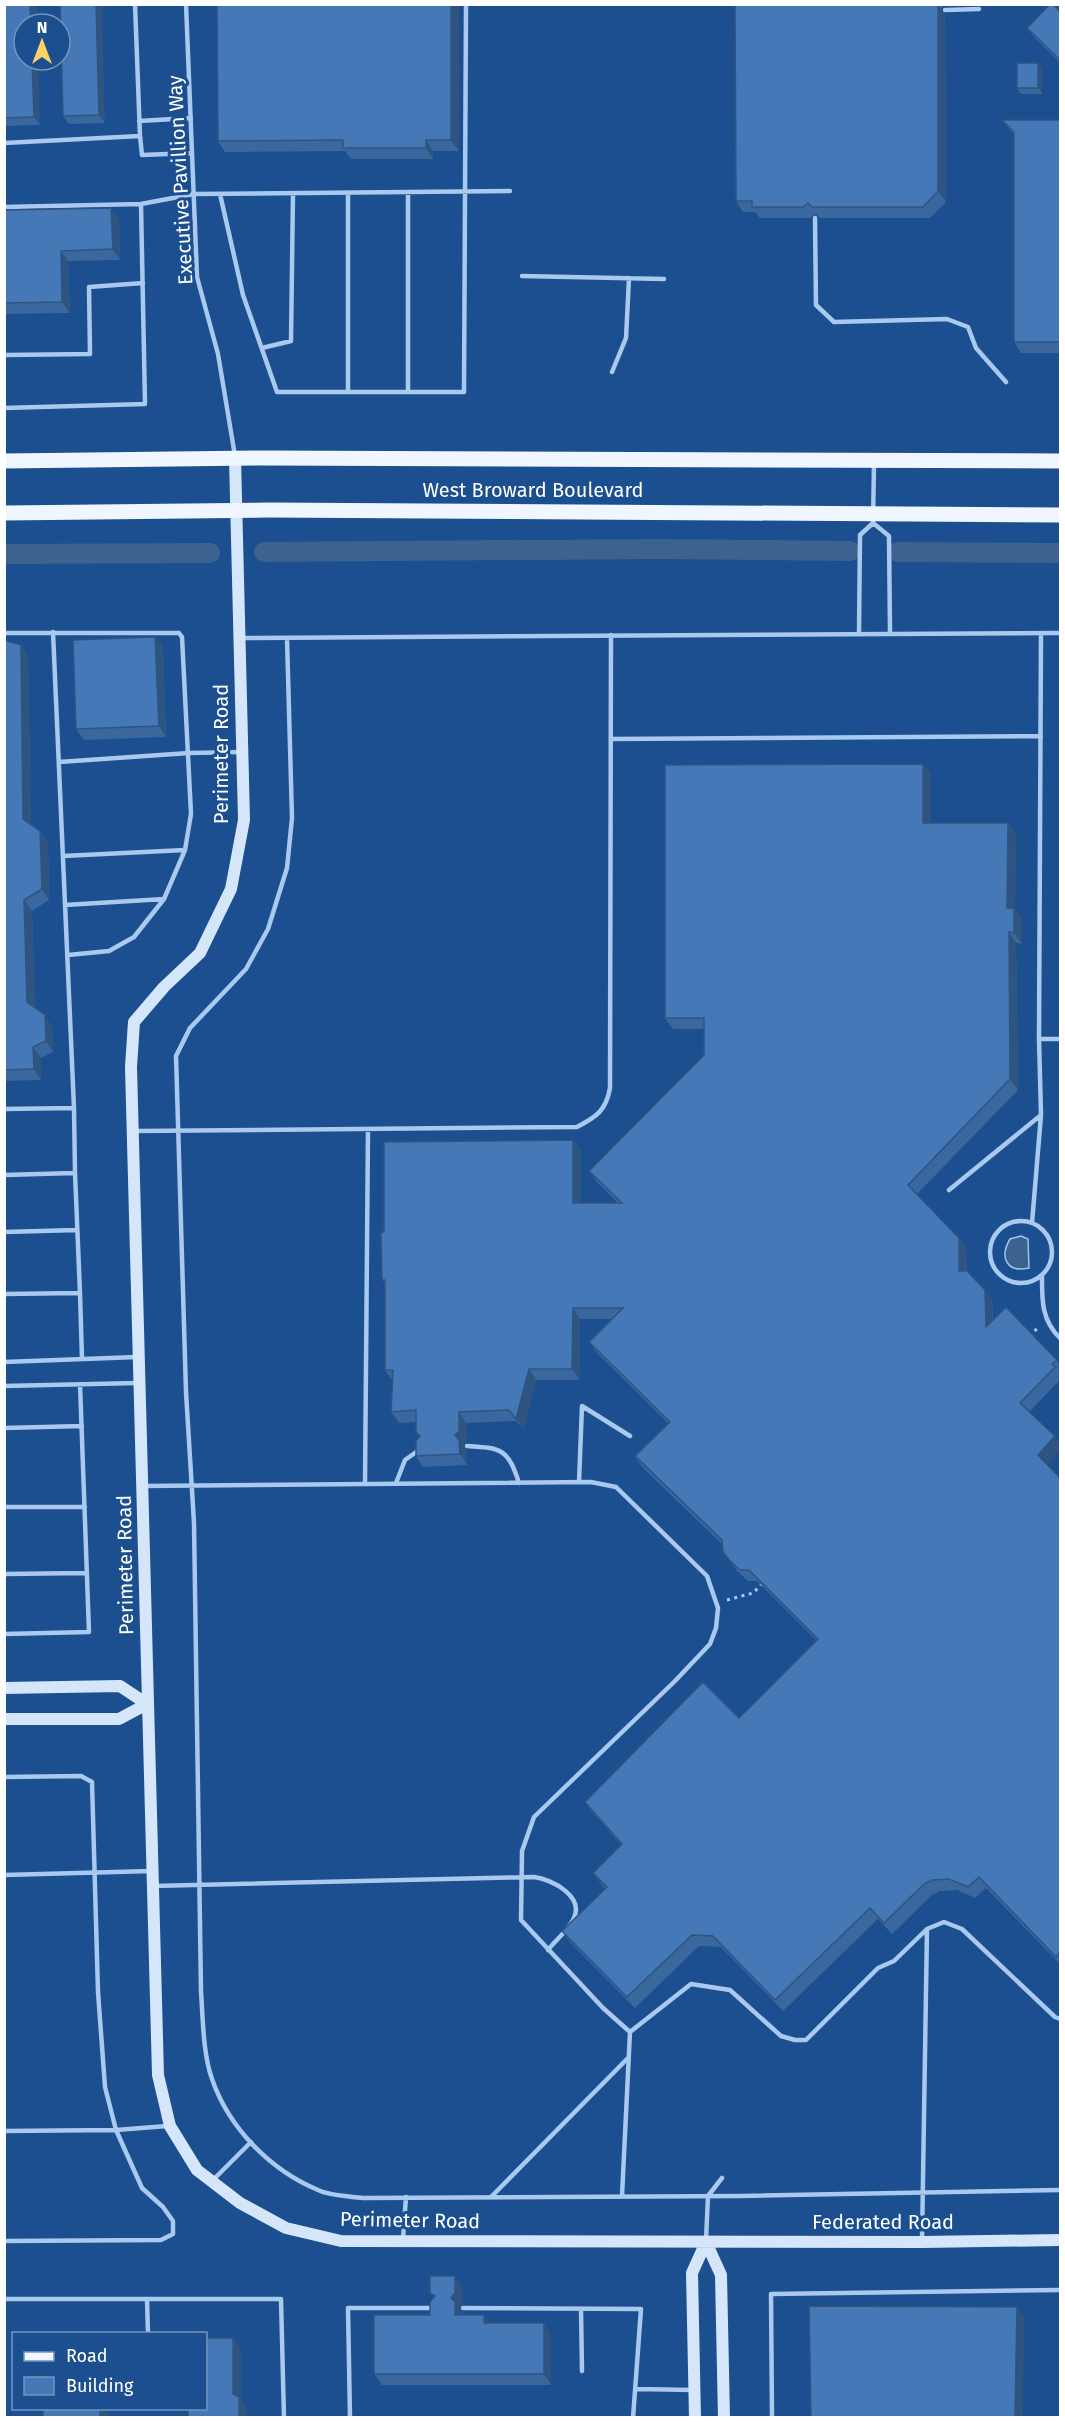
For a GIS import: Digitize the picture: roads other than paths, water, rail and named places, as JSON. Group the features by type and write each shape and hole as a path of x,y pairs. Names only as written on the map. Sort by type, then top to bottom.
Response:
{"main road":[{"name":"West Broward Boulevard","path":"4,460 235,458 1060,460"},
{"name":"West Broward Boulevard","path":"4,513 236,511 873,518 1060,514"}],"street":[{"name":"Perimeter Road","path":"235,458 244,820 231,889 200,953 164,987 134,1022 131,1067 158,2075 170,2126 197,2170 240,2203 286,2228 341,2241 706,2242"},
{"path":"4,1688 120,1686 147,1704 119,1719 4,1719"},
{"name":"Federated Road","path":"706,2242 1060,2240"},
{"path":"695,2418 692,2273 706,2242"},
{"path":"706,2242 721,2275 724,2418"}],"lane":[{"path":"135,4 142,155 192,153"},
{"name":"Executive Pavillion Way","path":"186,4 197,277 218,354 235,458"},
{"path":"220,194 243,295 277,392 464,392 466,4"},
{"path":"945,10 979,9"},
{"path":"139,122 191,118"},
{"path":"4,143 140,136"},
{"path":"4,207 141,204 194,194 510,191"},
{"path":"408,192 408,392"},
{"path":"262,348 291,341 293,193"},
{"path":"348,193 348,392"},
{"path":"4,408 145,404 141,204"},
{"path":"815,218 816,305 834,322 947,319 968,327 976,348 1006,382"},
{"path":"522,276 664,279"},
{"path":"612,372 626,338 629,278"},
{"path":"4,355 90,354 89,287 143,283"},
{"path":"859,633 860,535 873,518 875,460"},
{"path":"873,518 889,536 890,633"},
{"path":"53,632 68,955 82,1359"},
{"path":"4,633 181,634 191,814 185,850 164,899 134,937 109,951 68,955"},
{"path":"1032,1223 1041,1115 1039,1039 1041,633"},
{"path":"239,638 1060,633"},
{"path":"133,1131 577,1127 592,1119 607,1103 610,1089 611,635"},
{"path":"287,638 292,818 287,868 268,929 246,969 190,1028 176,1056 186,1381 192,1486 201,1992 211,2079 235,2126 274,2166 319,2191 363,2198 708,2196 1060,2190"},
{"path":"611,739 1041,736"},
{"path":"59,762 189,753 242,752"},
{"path":"63,856 185,850"},
{"path":"65,905 164,899"},
{"path":"1039,1039 1060,1039"},
{"path":"4,1109 74,1108"},
{"path":"950,1190 1041,1115"},
{"path":"365,1484 368,1129"},
{"path":"4,1175 75,1173"},
{"path":"1022,1221 1032,1223 1041,1228 1051,1246 1048,1266 1042,1275 1033,1280 1013,1282 1004,1278 992,1263 991,1243 1003,1227 1022,1221"},
{"path":"4,1232 77,1230"},
{"path":"1042,1275 1042,1300 1046,1320 1060,1338"},
{"path":"4,1294 80,1293"},
{"path":"4,1362 139,1357"},
{"path":"4,1386 139,1383"},
{"path":"4,1634 89,1632 80,1384"},
{"path":"579,1482 582,1406 630,1436"},
{"path":"4,1428 82,1426"},
{"path":"396,1483 405,1460 423,1446"},
{"path":"467,1446 496,1447 512,1461 519,1483"},
{"path":"142,1486 579,1482 616,1487 707,1576 716,1603 716,1628 710,1644 660,1696 534,1817 522,1851 521,1920 603,2008 630,2032"},
{"path":"4,1507 85,1507"},
{"path":"4,1574 87,1573"},
{"path":"4,1777 81,1776 92,1782 98,1992 105,2087 116,2130 142,2188 163,2207 173,2221 173,2234 161,2240 4,2241"},
{"path":"4,1875 153,1871"},
{"path":"153,1886 547,1879 565,1890 573,1901 576,1915 549,1950"},
{"path":"622,2196 630,2032 691,1984 730,1990 781,2036 806,2040 878,1968 894,1961 927,1929 944,1922 962,1929 1054,2017 1060,2019"},
{"path":"922,2242 927,1929"},
{"path":"490,2197 628,2058"},
{"path":"4,2131 116,2130 170,2126"},
{"path":"212,2181 251,2142"},
{"path":"706,2242 708,2196 722,2178"},
{"path":"403,2242 406,2197"},
{"path":"772,2418 771,2294 1060,2290"},
{"path":"4,2299 281,2299 284,2418"},
{"path":"147,2299 148,2332"},
{"path":"350,2418 348,2308 438,2308"},
{"path":"463,2308 640,2309 633,2418"},
{"path":"581,2309 582,2371"},
{"path":"636,2389 695,2390"}],"water":[{"path":"1021,1236 1028,1239 1029,1268 1021,1269 1010,1266 1005,1258 1005,1252 1010,1239"}],"waterway":[{"path":"264,552 656,549 850,551"},
{"path":"898,552 1060,553"},
{"path":"4,554 210,553"}]}
